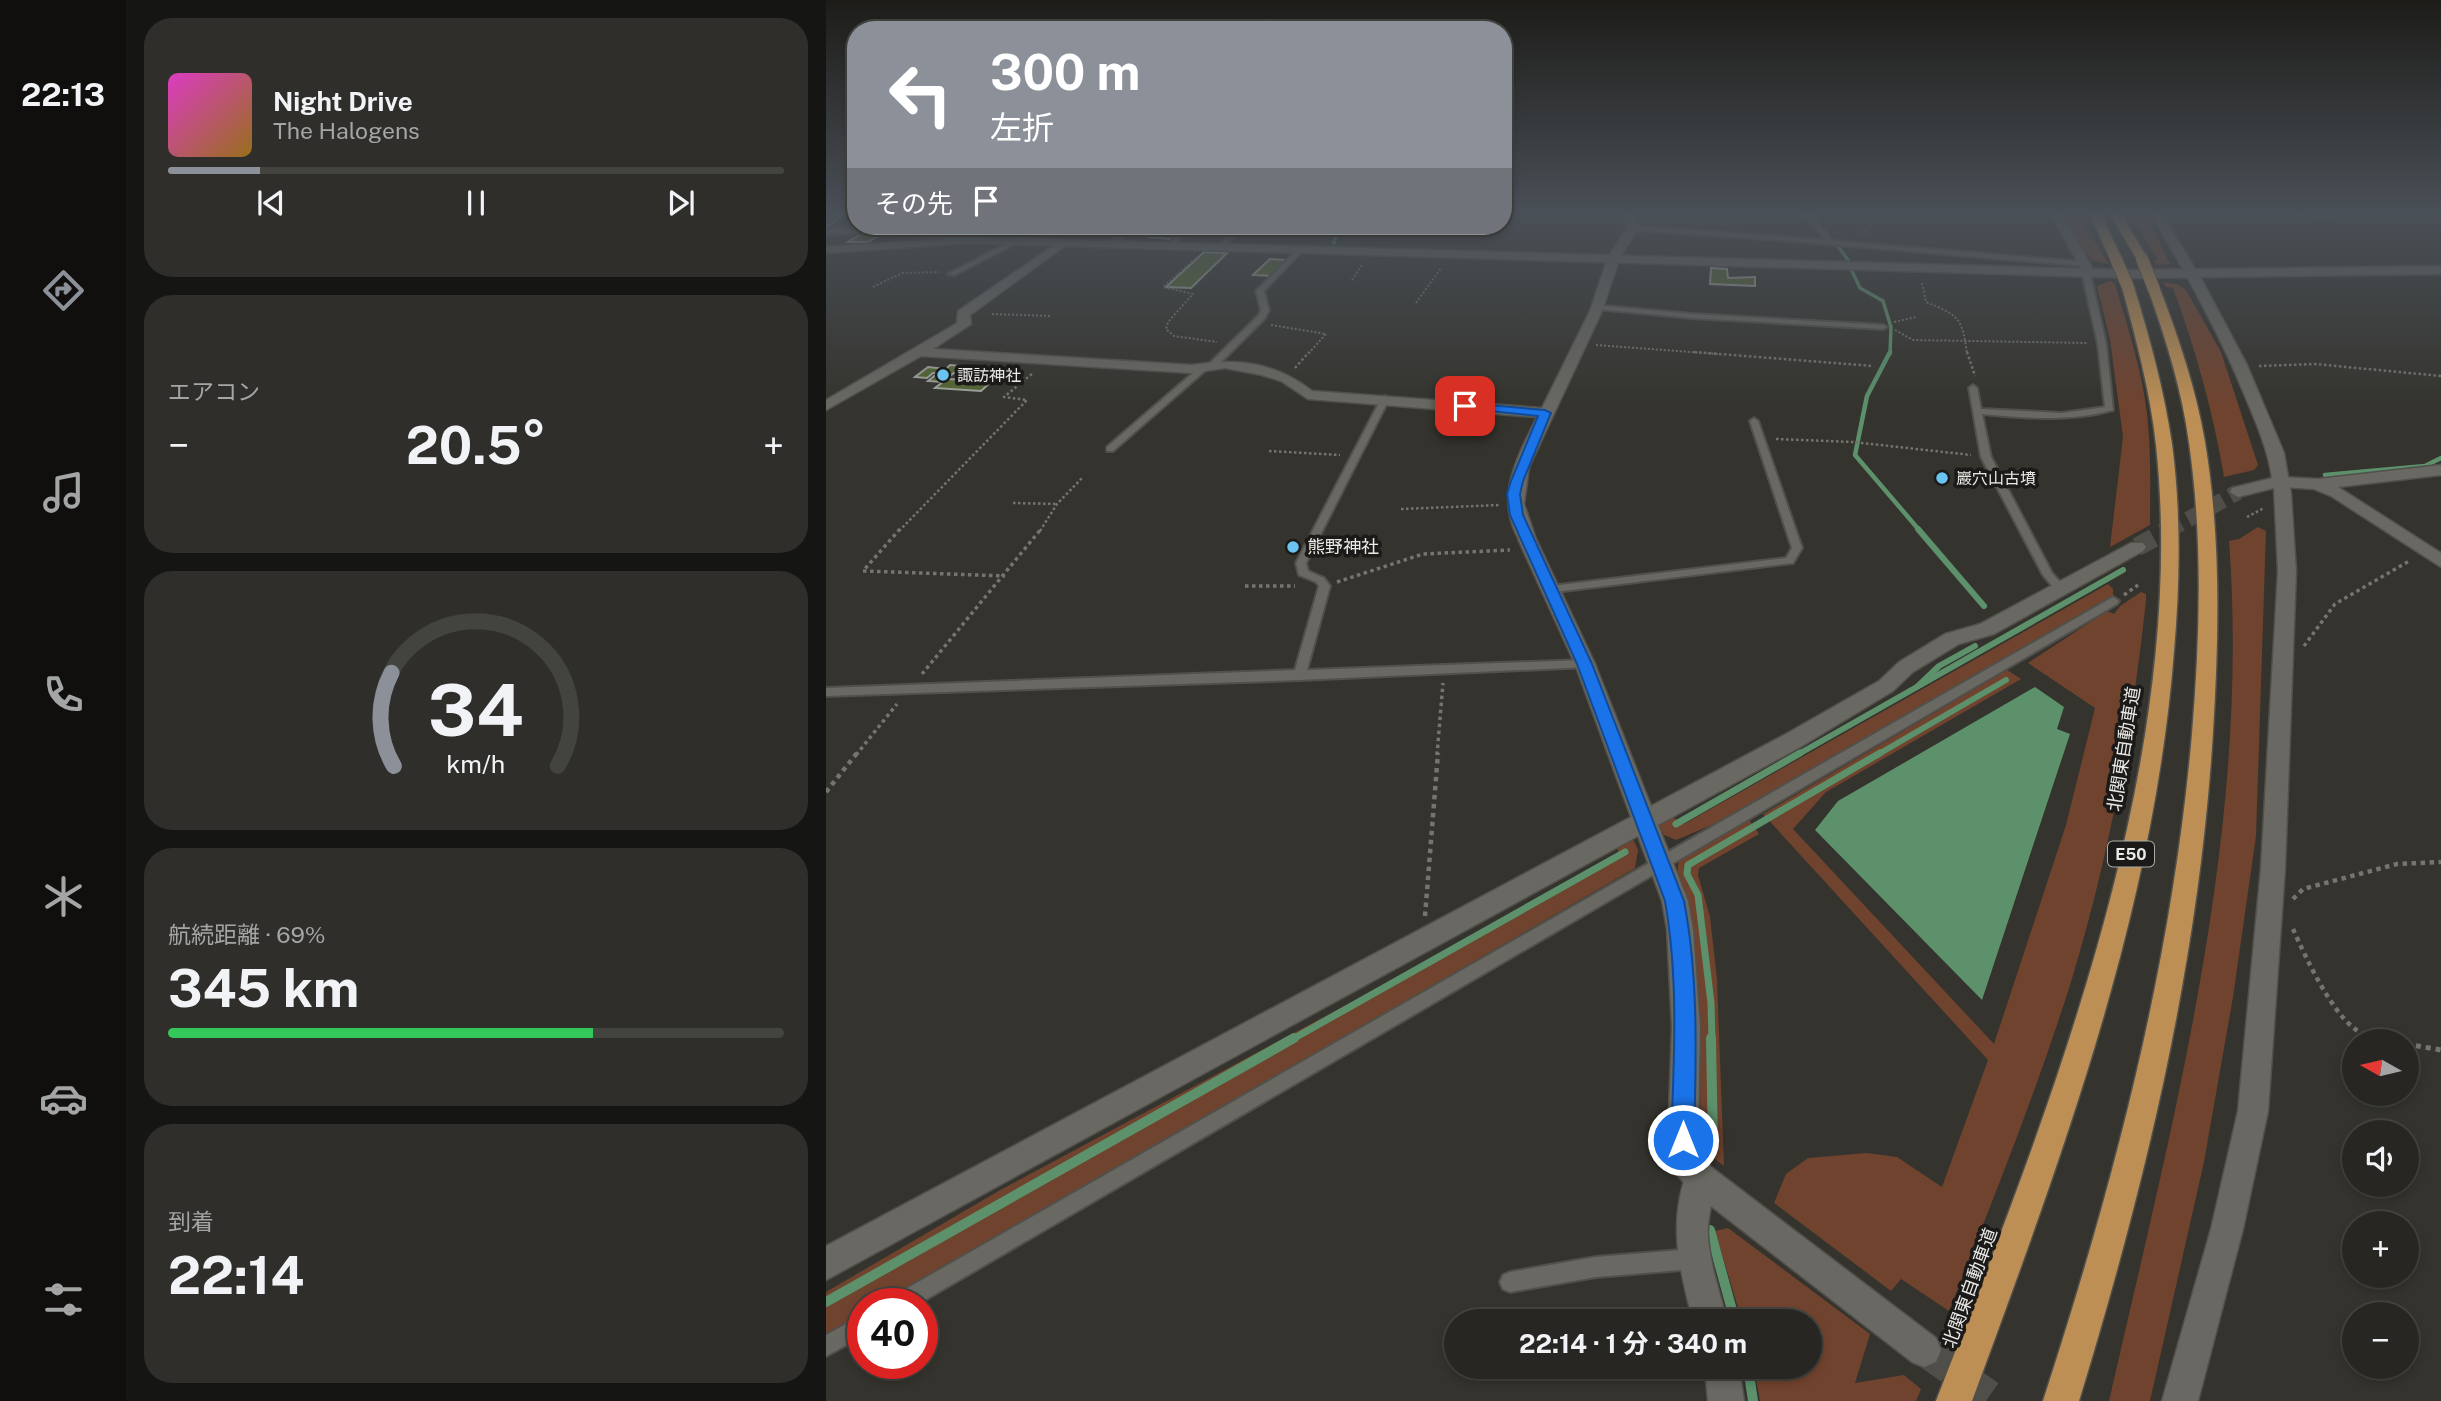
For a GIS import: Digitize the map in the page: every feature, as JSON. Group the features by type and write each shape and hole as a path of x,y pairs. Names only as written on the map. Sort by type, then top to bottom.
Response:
{"highway":[{"name":"北関東自動車道","path":"1954,1401 2059,1109 2115,932 2149,767 2166,635 2169,538 2164,444 2155,381 2143,328 2125,279"},
{"path":"2061,1401 2134,1155 2178,956 2201,783 2208,643 2208,537 2200,450 2178,354 2150,279"}],"street":[{"path":"826,406 962,326 964,322 961,317 965,313 1012,279"},
{"path":"1606,279 1597,307 1521,467 1513,494 1517,515 1585,664 1675,901 1680,929 1686,1027 1683,1140 1687,1162 1700,1178 1924,1350"},
{"path":"2180,1401 2240,1177 2253,1111 2273,868 2286,562 2277,493 2276,453 2240,365 2194,279"},
{"path":"919,352 1209,367 1229,365 1259,369 1286,378 1308,396 1385,399 1545,413"},
{"path":"2238,492 2263,484 2277,493 2317,484 2441,470"},
{"path":"2317,484 2337,492 2434,557"},
{"path":"826,1264 1645,820 1886,686 1906,667 1952,639 1987,629 2137,547"},
{"path":"1700,1178 1691,1206 1689,1229 1707,1309"},
{"path":"1723,1379 1726,1401"}],"lane":[{"path":"1110,449 1235,345 1256,323 1265,310 1260,291 1271,279"},
{"path":"1978,411 2065,414 2096,412 2110,408 2102,344 2088,279"},
{"path":"1597,307 1692,316 1884,327"},
{"path":"1976,385 1986,456 2048,575 2062,590"},
{"path":"1299,676 1325,586 1320,580 1303,573 1301,563 1385,399"},
{"path":"1551,590 1789,561 1797,548 1754,421"},
{"path":"927,1288 2113,601"},
{"path":"826,692 1585,664"},
{"path":"1510,1282 1596,1267 1694,1259"},
{"path":"826,1346 847,1334"}],"path":[{"path":"873,287 889,279"},
{"path":"1171,279 1163,287 1193,294 1168,322 1166,329 1174,336 1235,345"},
{"path":"1416,303 1432,279"},
{"path":"1922,282 1926,302 1950,312 1964,326 1964,342 1976,385"},
{"path":"965,313 1052,316"},
{"path":"1916,317 1899,318 1887,327 1913,340 2102,344"},
{"path":"1256,323 1326,334 1286,378"},
{"path":"1581,342 1873,366"},
{"path":"1005,576 863,572 903,526 1027,400 1004,397 1048,360"},
{"path":"2240,365 2263,367 2315,364 2441,376"},
{"path":"1760,439 1862,442 1907,450 1986,456"},
{"path":"1269,452 1355,456"},
{"path":"826,792 1005,576 1050,518 1057,504 1083,477"},
{"path":"2247,517 2277,493"},
{"path":"1013,503 1057,504"},
{"path":"1401,509 1515,504"},
{"path":"1245,586 1325,586 1423,555 1530,544"},
{"path":"2301,650 2335,604 2434,557"},
{"path":"1423,939 1444,670"},
{"path":"2289,907 2303,889 2397,864 2441,862"},
{"path":"2291,924 2337,1007 2354,1029"},
{"path":"2419,1046 2441,1050"}],"shaded area":[{"path":"2110,281 2115,284 2132,341 2148,418 2150,525 2110,547 2123,437 2110,339 2097,286"},
{"path":"2163,282 2179,285 2186,290 2221,352 2258,465 2254,470 2224,477 2209,405 2189,335 2173,288 2166,287"},
{"path":"2258,527 2266,531 2256,836 2233,997 2204,1162 2150,1401 2109,1401 2181,1082 2218,867 2229,759 2233,650 2229,541 2239,539"},
{"path":"2108,584 2113,589 2113,596 1714,824 1676,840 1664,835 1658,825 1672,817 1684,824"},
{"path":"2141,592 2146,594 2146,601 2134,698 2118,793 2085,935 2028,1106 1949,1311 1901,1279 1891,1291 1774,1203 1786,1174 1808,1158 1867,1153 1897,1157 1942,1187 1988,1060 1763,814 2007,670 2021,679 1826,792 1793,829 1994,1044 2066,825 2095,708 2028,663 2107,611 2114,614 2120,606"},
{"path":"2035,687 2064,707 2057,729 2070,734 1982,1000 1815,830 1838,801"},
{"path":"1749,820 1759,834 1699,868 1698,875 1710,917 1717,979 1724,1166 1701,1148 1694,947 1678,868 1679,861"},
{"path":"1633,839 1638,850 1635,868 911,1288 847,1288 847,1325 826,1337 826,1292 1002,1189 1621,858 1617,848"},
{"path":"1728,1228 1870,1334 1855,1383 1904,1375 1921,1389 1916,1401 1760,1401 1756,1379 1822,1379 1822,1309 1738,1309 1715,1231"}],"building":[{"path":"1174,279 1200,279 1191,288 1166,287"},
{"path":"1710,279 1755,279 1755,286 1710,284"},
{"name":"諏訪神社","path":"950,365 962,366 943,382 928,381 938,373 927,378 915,377 928,367 946,369"},
{"path":"947,379 992,381 981,391 935,388"}],"waterway":[{"path":"1856,279 1860,288 1883,301 1891,327 1890,354"},
{"path":"1890,352 1867,396 1855,455 1920,531"},
{"path":"2325,475 2425,466 2441,458"},
{"path":"1918,529 1984,606"},
{"path":"1797,755 2123,570"},
{"path":"1918,686 1939,666 1975,646"},
{"path":"1877,755 2006,680"},
{"path":"1676,824 1800,753"},
{"path":"1712,1040 1711,1003 1698,895 1687,874 1688,865 1880,753"},
{"path":"1291,1040 1625,852"},
{"path":"826,1302 1294,1038"},
{"path":"1711,1038 1713,1147"},
{"path":"1710,1230 1732,1309"},
{"path":"1750,1379 1753,1401"}],"tunnel":[{"path":"2167,531 2238,492"},
{"path":"2137,547 2170,529"},
{"path":"1924,1350 1996,1401"}],"place":[{"name":"諏訪神社","path":"943,375"},
{"name":"巖穴山古墳","path":"1942,478"},
{"name":"熊野神社","path":"1293,547"}],"route":[{"path":"1465,406 1545,413 1521,467 1513,494 1522,530 1585,664 1675,901 1680,929 1686,1027 1683,1140"}]}
